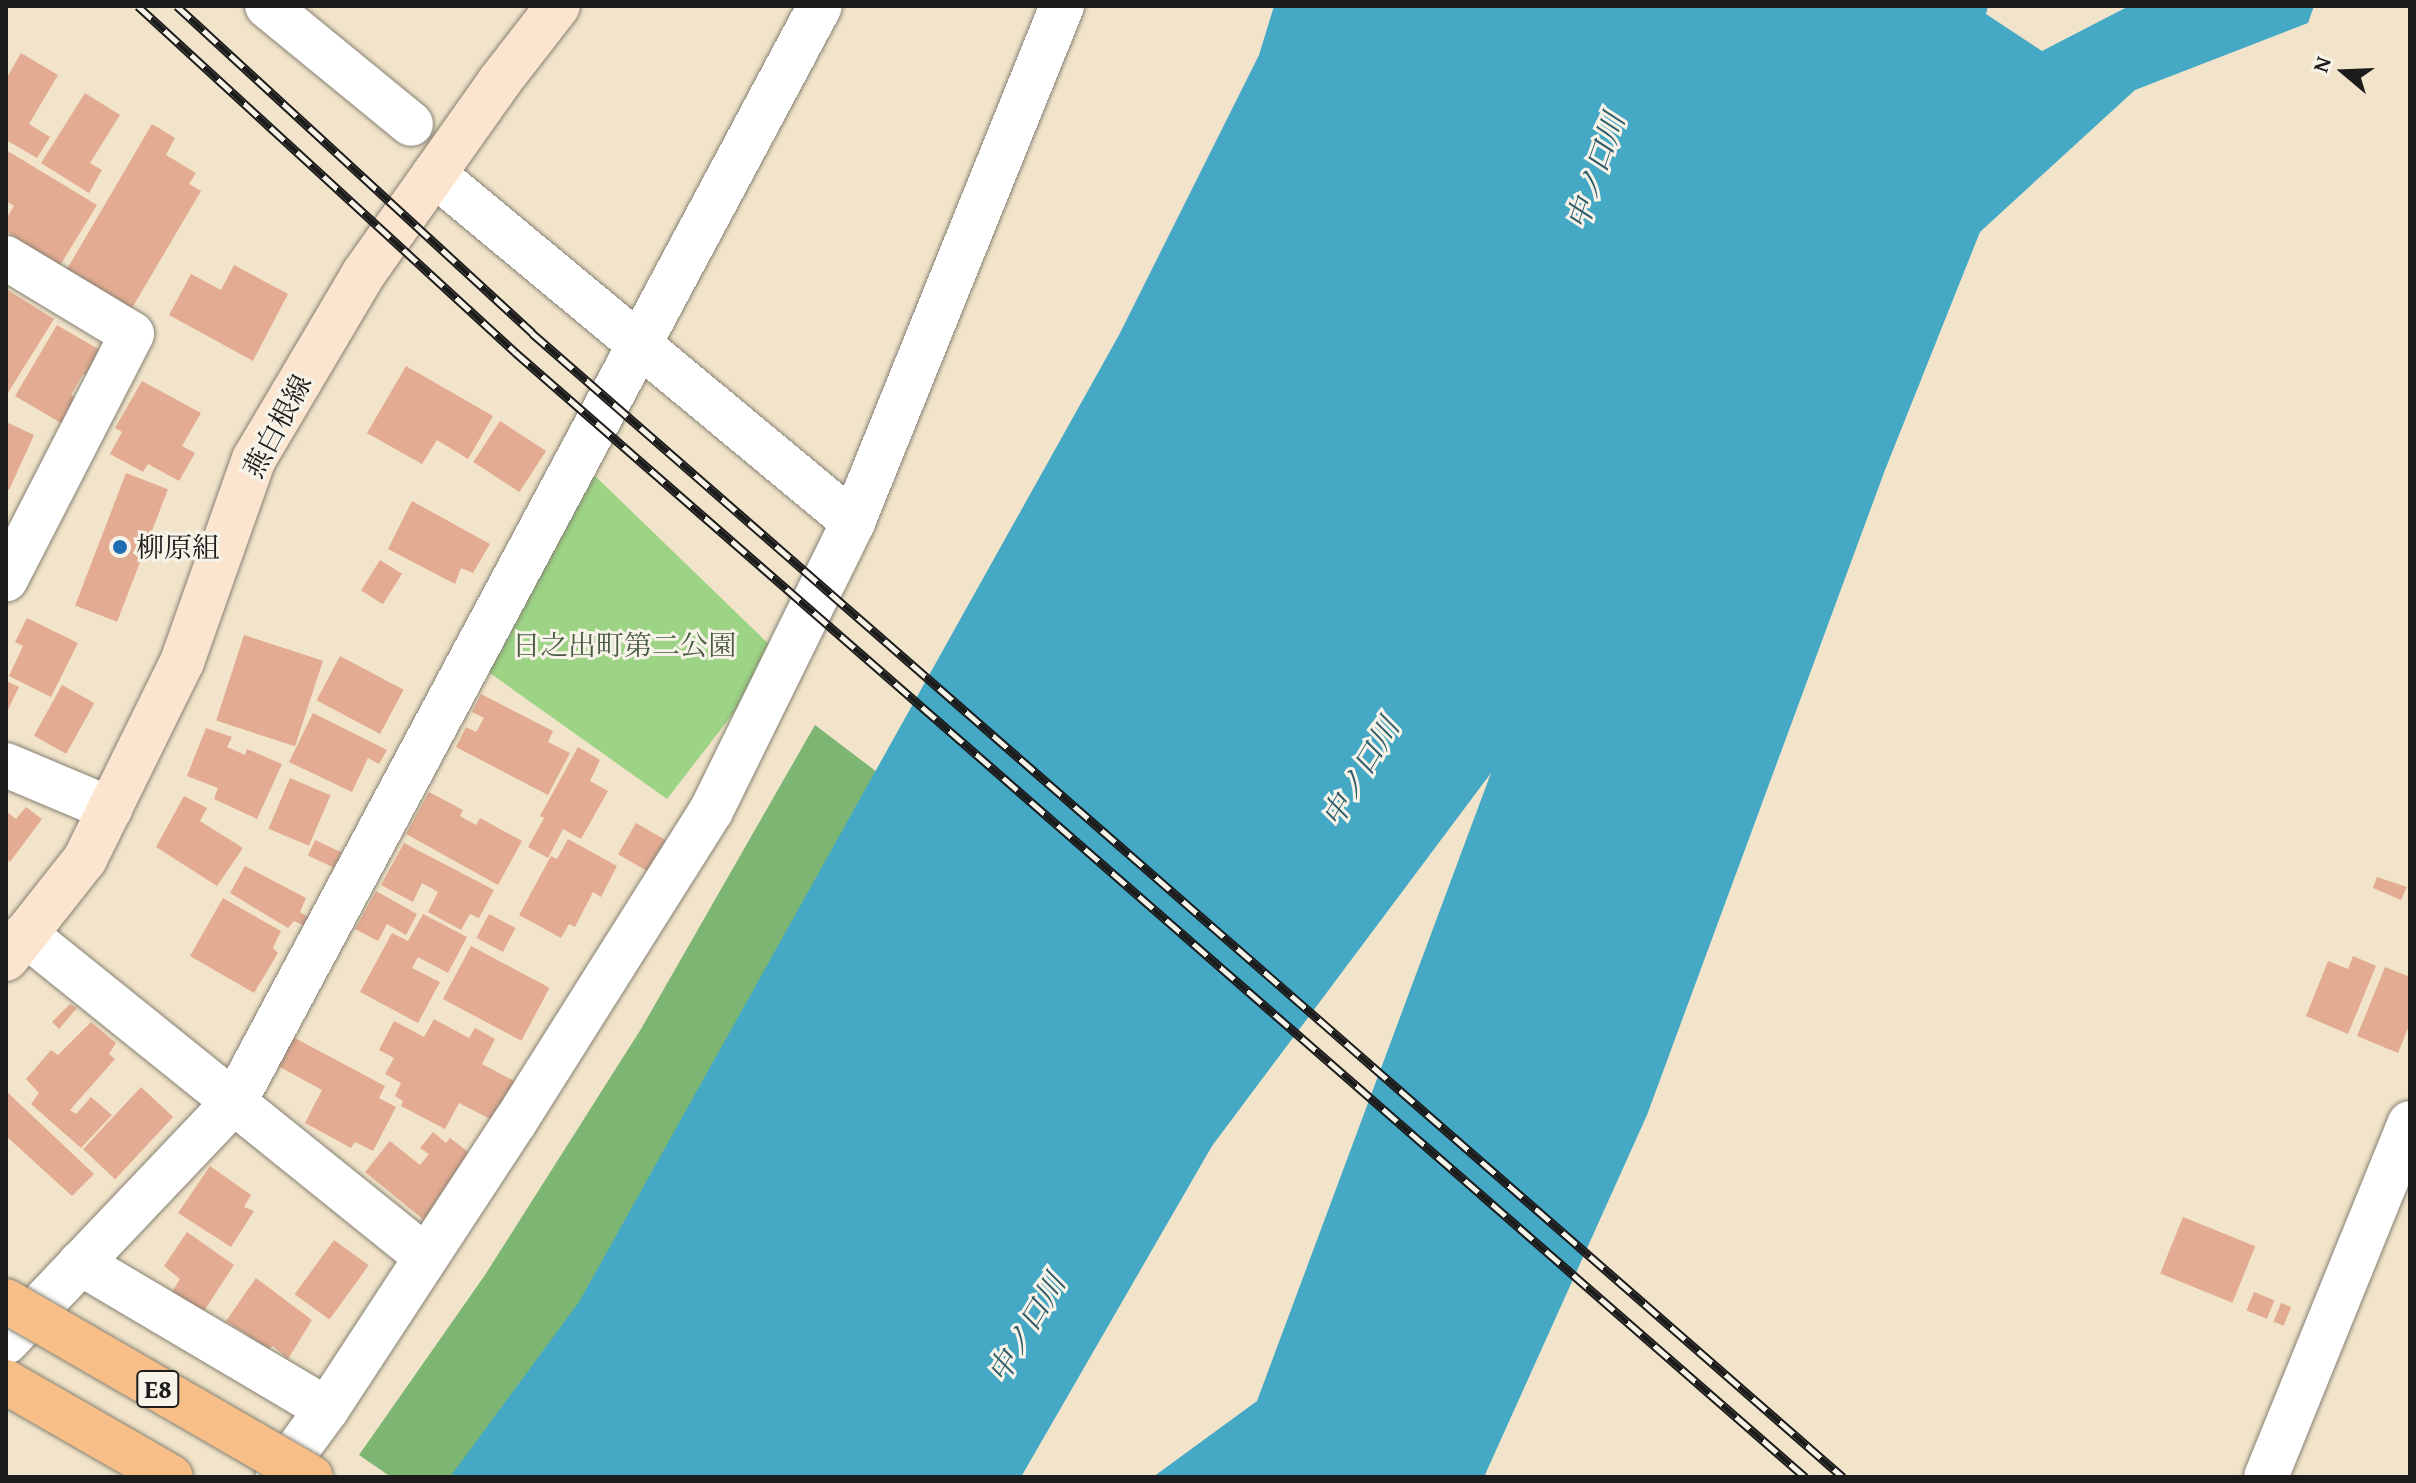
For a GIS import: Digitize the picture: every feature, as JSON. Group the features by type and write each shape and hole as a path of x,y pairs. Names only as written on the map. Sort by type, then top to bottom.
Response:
{"highway":[{"name":"E8","path":"6,1301 311,1477"},
{"name":"E8","path":"6,1382 171,1477"}],"main road":[{"name":"燕白根線","path":"16,946 85,859 182,662 254,459 364,273 499,82 558,6"}],"street":[{"path":"267,6 411,124"},
{"path":"6,1342 235,1101 820,6"},
{"path":"277,1477 327,1409 711,811 853,522 1062,6"},
{"path":"434,174 853,522"},
{"path":"6,258 132,334 6,579"},
{"path":"6,765 110,809"},
{"path":"16,946 235,1101 426,1257"},
{"path":"2266,1477 2410,1123"},
{"path":"80,1263 327,1409"}],"green space":[{"name":"日之出町第二公園","path":"591,472 779,654 667,799 487,671"},
{"path":"815,725 898,788 486,1477 391,1477 359,1455 485,1275 641,1029"}],"water":[{"name":"中ノ口川","path":"1274,6 1988,6 1986,14 2042,51 2129,6 2314,6 2308,23 2135,90 1980,232 1885,470 1647,1115 1484,1477 1153,1477 1257,1401 1491,773 1212,1146 1021,1477 450,1477 579,1302 1119,335 1259,55"}],"building":[{"path":"21,53 58,75 29,124 50,137 37,158 6,140 6,79"},
{"path":"85,93 120,115 90,163 102,170 89,193 41,163"},
{"path":"152,124 175,138 166,155 196,173 189,184 201,191 125,320 60,281"},
{"path":"6,150 97,205 53,277 11,252 19,240 6,231 6,219 14,206 6,201"},
{"path":"234,265 288,294 253,361 169,315 191,274 221,290"},
{"path":"6,289 54,319 6,396"},
{"path":"57,325 105,353 91,378 83,374 71,395 85,404 71,429 15,396"},
{"path":"406,366 493,416 468,459 437,440 422,464 367,433"},
{"path":"142,381 201,413 182,446 195,453 179,481 148,464 143,472 110,454 122,432 115,428"},
{"path":"500,421 546,451 519,492 473,462"},
{"path":"6,422 34,435 9,490 6,489"},
{"name":"柳原組","path":"126,473 168,489 117,622 75,606"},
{"path":"412,501 490,544 473,573 461,568 455,584 388,549"},
{"path":"380,560 402,574 383,604 361,591"},
{"path":"27,618 78,643 51,697 9,676 23,646 15,642"},
{"path":"244,635 323,661 295,746 216,721"},
{"path":"340,656 404,690 380,734 317,700"},
{"path":"6,681 19,687 6,714"},
{"path":"62,685 94,703 66,754 34,736"},
{"path":"481,694 553,731 548,742 570,753 548,795 456,747 466,727 476,732 484,718 472,712"},
{"path":"313,713 387,750 379,764 368,758 352,792 289,762"},
{"path":"206,728 232,737 227,747 245,755 247,749 282,764 257,819 214,799 218,788 187,776"},
{"path":"578,747 600,760 590,781 608,791 581,839 563,829 548,858 528,847 544,818 540,816"},
{"path":"290,778 331,795 309,846 269,829"},
{"path":"429,792 463,810 460,816 476,825 480,818 522,841 498,885 406,834"},
{"path":"184,796 207,808 200,821 243,848 217,886 156,847"},
{"path":"26,807 42,819 10,862 6,859 6,811 16,819"},
{"path":"636,823 670,842 652,874 618,854"},
{"path":"568,839 617,866 601,897 593,892 575,927 569,924 561,938 519,915 551,856 557,859"},
{"path":"315,840 341,852 334,868 308,855"},
{"path":"404,843 494,890 479,918 470,914 461,930 428,912 438,892 422,883 413,902 381,885"},
{"path":"245,866 306,898 300,912 308,917 305,926 294,921 288,928 230,893"},
{"path":"2377,877 2407,887 2401,900 2373,888"},
{"path":"376,891 417,914 406,935 387,924 378,941 355,929"},
{"path":"223,898 281,931 273,948 278,953 254,993 190,956"},
{"path":"423,914 467,937 448,973 418,957 412,968 440,982 418,1023 360,992 392,933 408,941"},
{"path":"489,914 515,928 503,952 476,938"},
{"path":"471,946 550,988 521,1041 443,999"},
{"path":"2353,956 2376,966 2348,1034 2306,1016 2328,961 2348,969"},
{"path":"2385,967 2410,977 2410,1023 2398,1053 2357,1036"},
{"path":"70,1004 77,1008 59,1029 52,1022"},
{"path":"434,1019 469,1038 475,1028 495,1039 482,1064 518,1083 496,1122 459,1103 445,1129 401,1106 403,1101 395,1096 401,1083 385,1074 394,1058 379,1050 394,1021 424,1037"},
{"path":"91,1022 116,1043 109,1054 115,1059 70,1110 76,1114 91,1097 112,1115 81,1148 31,1104 39,1093 26,1079 51,1050 58,1055"},
{"path":"293,1037 385,1086 379,1098 396,1107 373,1151 355,1142 351,1148 305,1123 322,1090 278,1066"},
{"path":"141,1087 173,1117 115,1179 83,1149"},
{"path":"6,1091 94,1174 72,1196 6,1136"},
{"path":"433,1132 446,1143 450,1138 475,1157 424,1220 365,1172 390,1141 420,1165 429,1154 420,1148"},
{"path":"210,1166 251,1195 244,1207 254,1211 231,1247 178,1213"},
{"path":"2183,1217 2255,1246 2232,1303 2160,1274"},
{"path":"187,1232 234,1265 202,1314 170,1295 180,1279 164,1266"},
{"path":"334,1240 369,1265 329,1319 295,1294"},
{"path":"256,1278 312,1320 288,1359 273,1346 268,1349 226,1321"},
{"path":"2254,1292 2274,1300 2267,1319 2247,1311"},
{"path":"2281,1303 2291,1307 2284,1326 2274,1322"}],"railway":[{"path":"138,6 515,352 1805,1477"},
{"path":"177,6 532,333 1843,1477"}],"place":[{"name":"柳原組","path":"120,547"}]}
